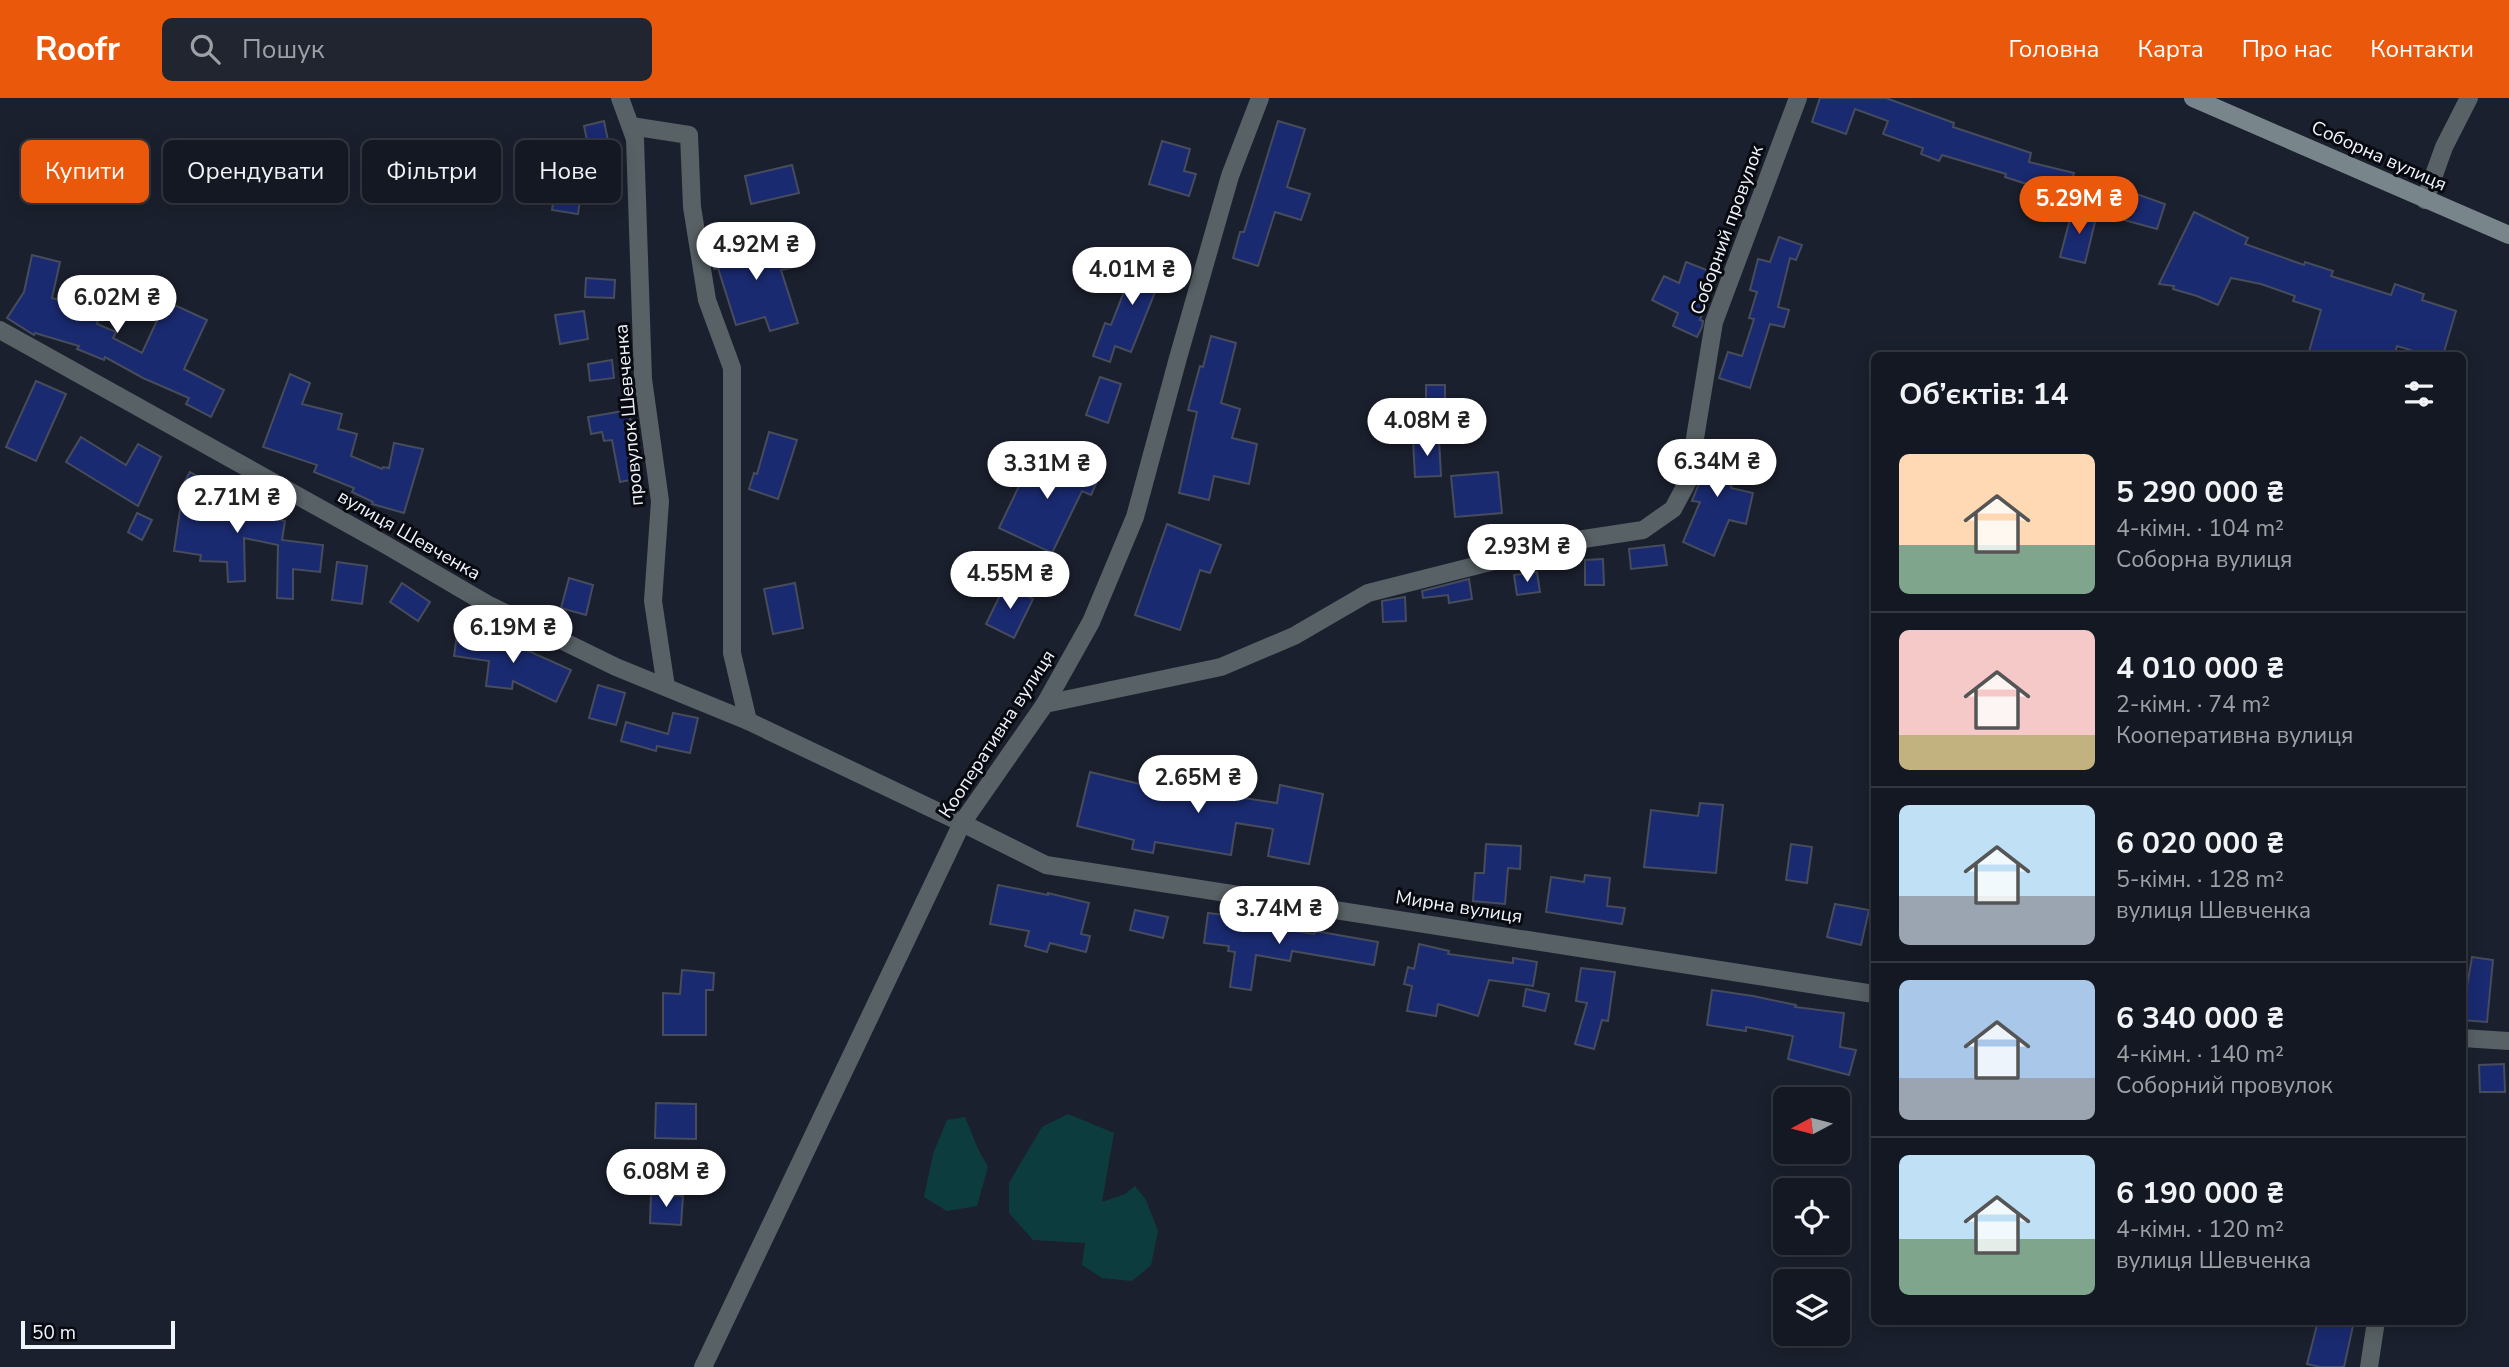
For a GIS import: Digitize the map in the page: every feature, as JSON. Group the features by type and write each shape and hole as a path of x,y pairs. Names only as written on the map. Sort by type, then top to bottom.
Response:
{"street":[{"name":"провулок Шевченка","path":"620,98 635,139 643,379 660,501 653,601 666,687"},
{"name":"Кооперативна вулиця","path":"703,1367 962,822 1045,704 1091,622 1135,517 1230,176 1260,98"},
{"name":"Соборний провулок","path":"1045,704 1221,667 1294,636 1368,593 1577,540 1643,530 1673,509 1688,481 1714,322 1798,98"},
{"name":"Соборна вулиця","path":"2193,98 2509,235"},
{"path":"2425,200 2444,148 2469,98"},
{"path":"631,126 689,135 692,207 706,300 732,368 732,653 748,721"},
{"name":"вулиця Шевченка","path":"0,330 487,604 616,667 748,721 962,822"},
{"name":"Мирна вулиця","path":"962,822 1046,865 1871,994"},
{"path":"2466,1038 2509,1041"},
{"path":"2369,1367 2375,1325"}],"shaded area":[{"path":"1068,1114 1114,1133 1102,1202 1125,1194 1135,1186 1146,1200 1158,1231 1151,1265 1132,1281 1102,1278 1082,1265 1085,1243 1033,1240 1009,1213 1009,1183 1042,1127"},
{"path":"965,1117 988,1167 977,1206 947,1211 924,1197 933,1154 947,1120"}],"building":[{"path":"1820,98 1886,98 1954,123 1953,127 2031,153 2029,162 2074,173 2064,209 2036,202 2039,188 2005,177 2006,174 1942,155 1939,161 1921,154 1923,148 1883,134 1888,121 1855,109 1846,134 1812,122"},
{"path":"604,121 608,140 587,140 584,126"},
{"path":"1278,121 1305,129 1287,187 1310,194 1301,220 1275,212 1258,266 1233,258 1240,232 1244,232"},
{"path":"1162,141 1190,149 1184,171 1196,174 1189,196 1149,184"},
{"path":"792,165 799,193 751,204 745,176"},
{"path":"2114,186 2165,204 2157,229 2106,215"},
{"path":"553,203 580,203 578,214 552,210"},
{"path":"2073,208 2097,214 2085,263 2060,257"},
{"path":"2194,212 2248,238 2245,244 2304,265 2305,262 2333,271 2331,276 2391,295 2395,284 2424,294 2422,300 2456,311 2444,352 2417,352 2397,346 2395,352 2309,352 2321,310 2293,301 2295,296 2261,284 2231,278 2218,305 2173,289 2174,286 2159,284"},
{"path":"783,237 791,268 781,270 798,323 770,331 765,317 736,325 718,268 714,269 710,249 733,243 734,248"},
{"path":"1779,237 1802,245 1796,260 1790,258 1778,307 1789,310 1784,327 1770,324 1750,388 1719,378 1728,352 1742,356 1754,319 1749,318 1757,292 1750,290 1758,259 1770,262"},
{"path":"1146,248 1169,257 1131,352 1115,346 1110,362 1093,356 1105,323 1111,325 1127,284 1131,286"},
{"path":"32,255 60,262 52,298 84,307 92,277 107,281 97,324 116,332 113,338 142,353 166,301 207,320 184,369 224,390 211,417 186,404 189,398 143,378 105,357 104,360 77,349 79,346 35,333 34,335 7,318 24,292"},
{"path":"1686,262 1717,274 1700,320 1703,321 1702,327 1697,337 1673,326 1678,313 1652,300 1664,276 1679,283"},
{"path":"586,278 615,280 614,298 585,297"},
{"path":"584,311 588,339 560,344 555,315"},
{"path":"1211,336 1236,343 1221,403 1240,409 1232,438 1257,444 1249,484 1214,476 1209,500 1179,493 1197,412 1188,410"},
{"path":"612,360 614,378 590,381 588,364"},
{"path":"290,374 310,383 302,404 342,414 338,429 357,434 351,456 382,469 389,468 394,443 423,449 404,513 372,504 373,502 352,492 354,488 314,472 317,465 263,447"},
{"path":"1100,377 1121,384 1108,423 1086,415"},
{"path":"36,381 66,394 36,461 6,447"},
{"path":"1426,385 1445,385 1445,424 1426,424"},
{"path":"629,410 640,478 620,482 612,440 604,441 602,432 591,434 588,417"},
{"path":"769,432 797,440 778,499 749,489 754,473 757,474"},
{"path":"81,437 126,465 138,444 161,457 138,506 66,462"},
{"path":"1439,439 1441,476 1415,477 1413,440"},
{"path":"1706,441 1735,443 1731,488 1753,493 1746,524 1729,520 1714,556 1683,542 1700,502 1692,501 1702,481"},
{"path":"1078,452 1105,464 1091,495 1082,491 1052,553 999,528 1019,486 1005,479 1013,461 1063,485"},
{"path":"190,472 240,501 234,512 285,521 282,540 323,545 320,572 293,569 293,599 277,598 278,545 244,538 245,581 228,582 227,562 200,561 201,555 174,551 184,483"},
{"path":"1498,472 1502,513 1455,517 1451,476"},
{"path":"137,513 152,520 142,540 128,532"},
{"path":"1167,524 1221,545 1210,573 1200,570 1180,630 1135,615"},
{"path":"1664,545 1667,565 1631,569 1629,549"},
{"path":"1603,559 1604,585 1585,585 1585,560"},
{"path":"337,562 367,566 362,604 332,600"},
{"path":"1537,572 1540,592 1517,595 1514,575"},
{"path":"569,578 593,585 586,615 561,608"},
{"path":"1469,579 1472,599 1449,603 1448,595 1423,598 1422,591"},
{"path":"402,583 430,602 418,621 390,602"},
{"path":"795,583 803,628 773,634 764,589"},
{"path":"1005,585 1033,599 1014,638 986,624"},
{"path":"1405,597 1406,621 1383,622 1382,601"},
{"path":"458,628 483,632 482,640 513,644 571,670 556,702 513,681 512,689 486,686 489,661 454,656"},
{"path":"598,685 625,693 616,725 589,718"},
{"path":"673,713 698,718 690,753 657,746 656,751 621,741 626,722 668,734"},
{"path":"1090,772 1144,785 1147,772 1213,783 1211,793 1277,803 1280,785 1323,794 1309,864 1268,856 1273,829 1236,823 1231,855 1155,842 1153,853 1132,849 1134,840 1077,826"},
{"path":"1700,803 1723,805 1716,873 1644,867 1651,810 1698,816"},
{"path":"1486,844 1521,846 1520,869 1508,868 1505,904 1473,901 1475,873 1484,873"},
{"path":"1791,844 1812,847 1807,883 1786,880"},
{"path":"1585,875 1610,878 1607,906 1625,908 1622,924 1546,912 1551,877 1584,882"},
{"path":"998,885 1089,903 1081,934 1090,936 1086,952 1050,943 1047,952 1025,946 1029,931 990,924"},
{"path":"1835,904 1869,910 1861,945 1827,937"},
{"path":"1135,910 1168,917 1163,938 1130,930"},
{"path":"1208,913 1225,915 1225,919 1270,927 1314,934 1315,931 1378,942 1374,965 1292,951 1290,961 1256,955 1251,990 1230,987 1235,952 1228,951 1229,946 1204,943"},
{"path":"1419,944 1449,951 1448,954 1513,963 1513,958 1537,962 1533,986 1489,980 1478,1016 1438,1004 1436,1016 1407,1011 1412,986 1404,984 1408,967 1414,969"},
{"path":"2472,957 2493,960 2487,1022 2466,1020 2466,992"},
{"path":"1581,968 1615,972 1608,1021 1602,1020 1594,1049 1575,1044 1587,1003 1576,1001"},
{"path":"682,970 714,973 713,990 706,990 706,1035 663,1035 663,993 680,994"},
{"path":"1526,989 1549,994 1545,1011 1523,1006"},
{"path":"1712,990 1753,996 1796,1005 1795,1007 1844,1013 1840,1047 1856,1050 1849,1075 1788,1059 1793,1036 1746,1027 1746,1031 1707,1025"},
{"path":"2504,1064 2505,1092 2480,1092 2479,1065"},
{"path":"656,1103 696,1104 696,1139 655,1138"},
{"path":"645,1166 663,1168 659,1191 641,1188"},
{"path":"651,1194 683,1196 681,1225 650,1223"},
{"path":"2317,1325 2353,1325 2344,1367 2307,1364"}]}
